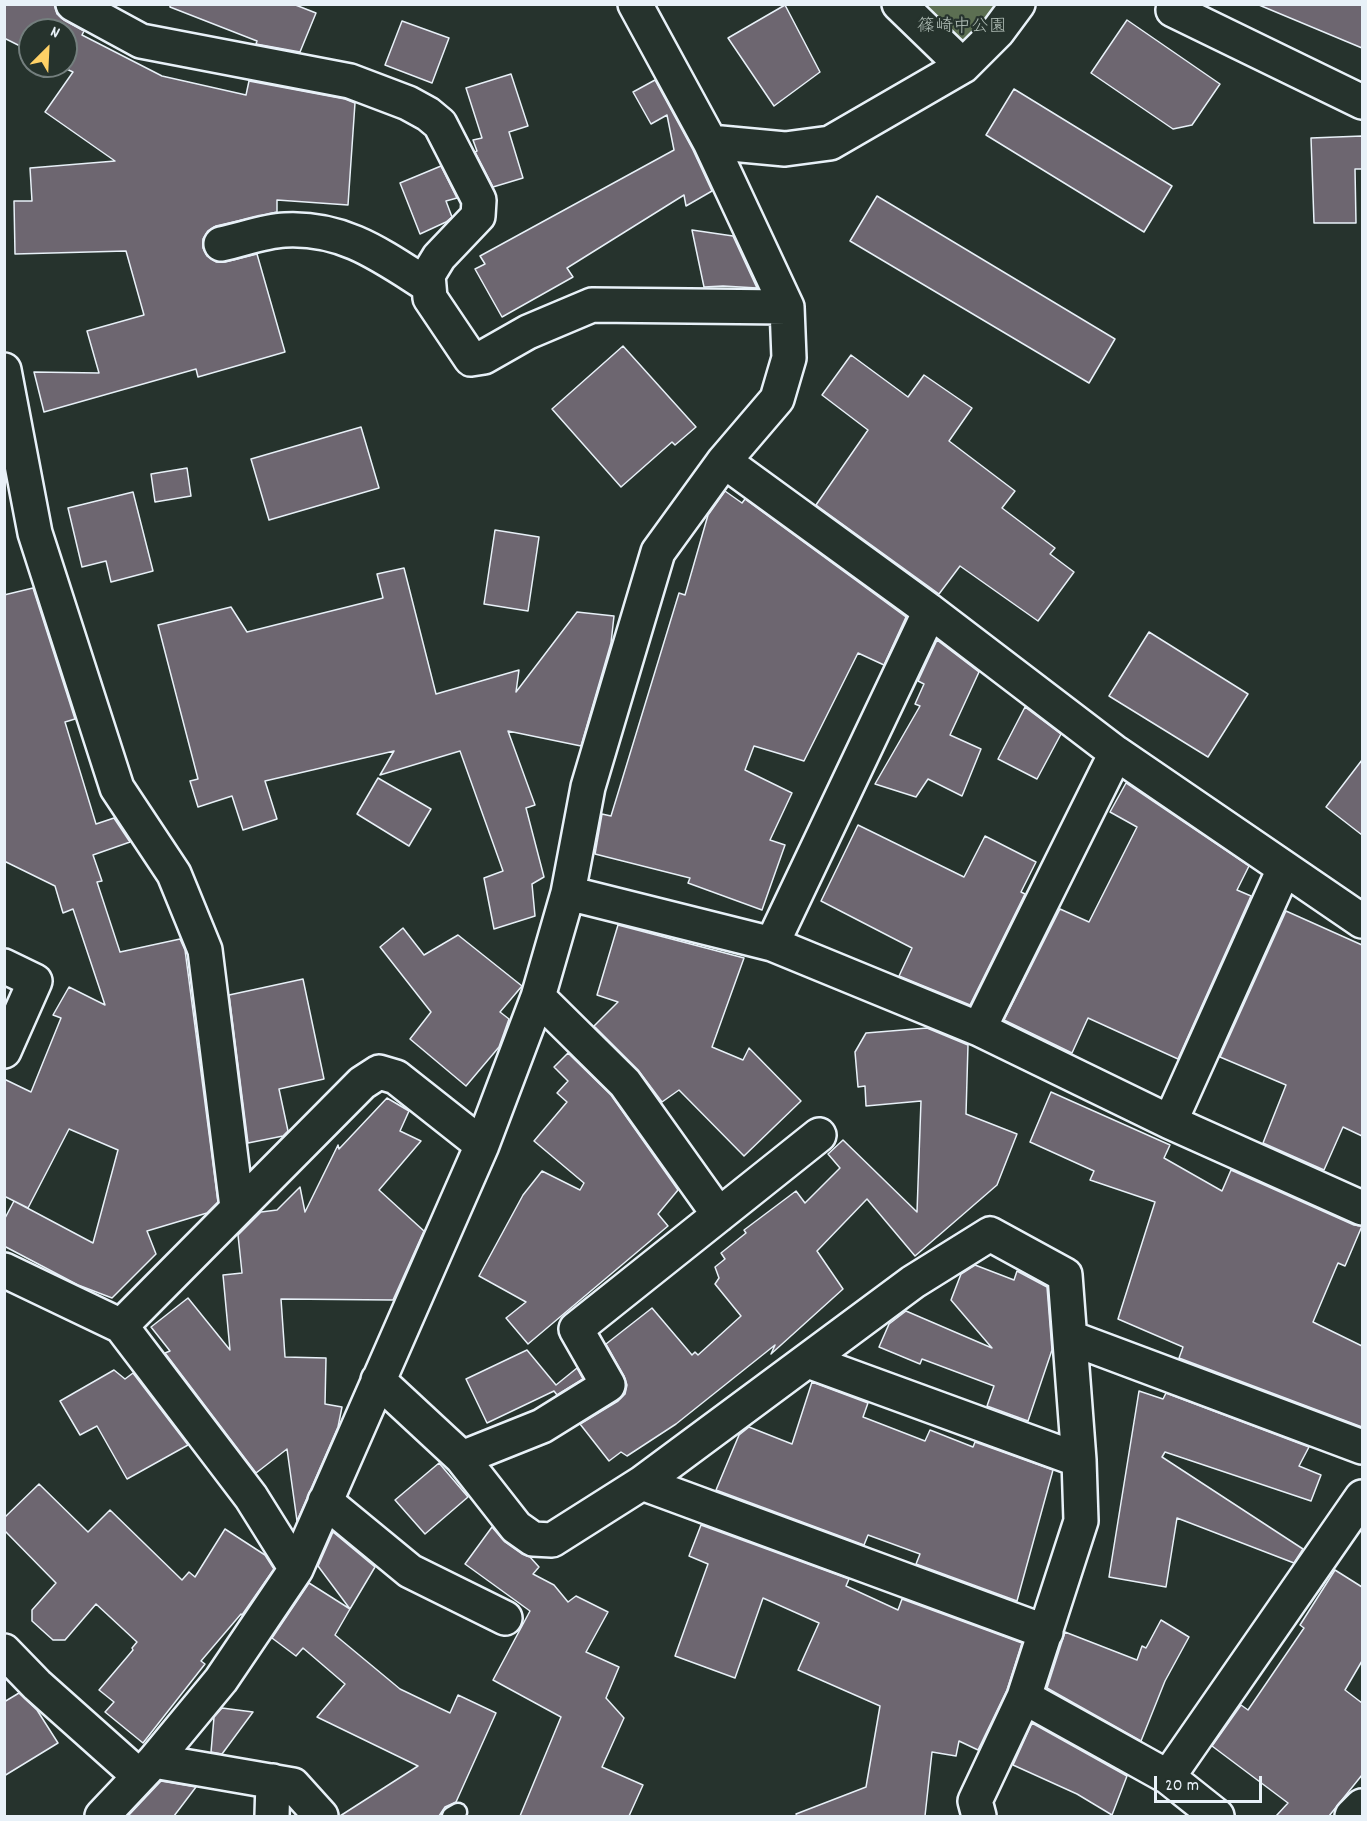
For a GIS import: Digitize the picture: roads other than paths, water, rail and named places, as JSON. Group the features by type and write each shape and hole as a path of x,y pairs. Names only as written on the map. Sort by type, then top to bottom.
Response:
{"street":[{"path":"73,4 141,41 350,81 408,103 440,124 479,200 478,216 439,257 428,275 430,298 471,359 484,357 528,332 592,305 787,307"},
{"path":"102,1816 147,1769 221,1680 296,1569 482,1145 538,997 568,893 588,787 658,552 724,461 777,399 789,358 787,307 710,142 635,4"},
{"path":"898,4 963,66"},
{"path":"710,142 785,149 830,143 963,66 998,31 1018,4"},
{"path":"1169,6 1362,102"},
{"path":"221,244 284,230 332,234 367,247 429,286"},
{"path":"4,370 34,532 117,788 174,874 205,950 237,1207"},
{"path":"724,461 930,611 1116,753 1362,921"},
{"path":"772,944 930,611"},
{"path":"979,1029 1116,753"},
{"path":"1170,1122 1284,869"},
{"path":"568,893 772,944 979,1029 1170,1122 1362,1208"},
{"path":"4,966 36,981 4,1052"},
{"path":"538,997 625,1083 719,1215"},
{"path":"121,1326 362,1083 379,1072 396,1077 482,1145"},
{"path":"462,1458 542,1426 608,1385 576,1329 819,1135"},
{"path":"378,1380 462,1458 516,1527 533,1539 552,1540 642,1483 913,1282 990,1234 1065,1275 1079,1460 1081,1521 1024,1697 975,1801 979,1816"},
{"path":"4,1270 121,1326 251,1497 296,1569"},
{"path":"1071,1338 1362,1447"},
{"path":"808,1361 1079,1460"},
{"path":"642,1483 1046,1632"},
{"path":"1168,1777 1362,1497"},
{"path":"325,1501 410,1571 504,1618"},
{"path":"4,1651 37,1685 147,1769 293,1785 321,1816"},
{"path":"4,1692 37,1685"},
{"path":"1024,1697 1168,1777 1217,1816"},
{"path":"272,1816 273,1781"},
{"path":"1352,1816 1362,1806"}],"park label":[{"name":"篠崎中公園","path":"962,29"}]}
